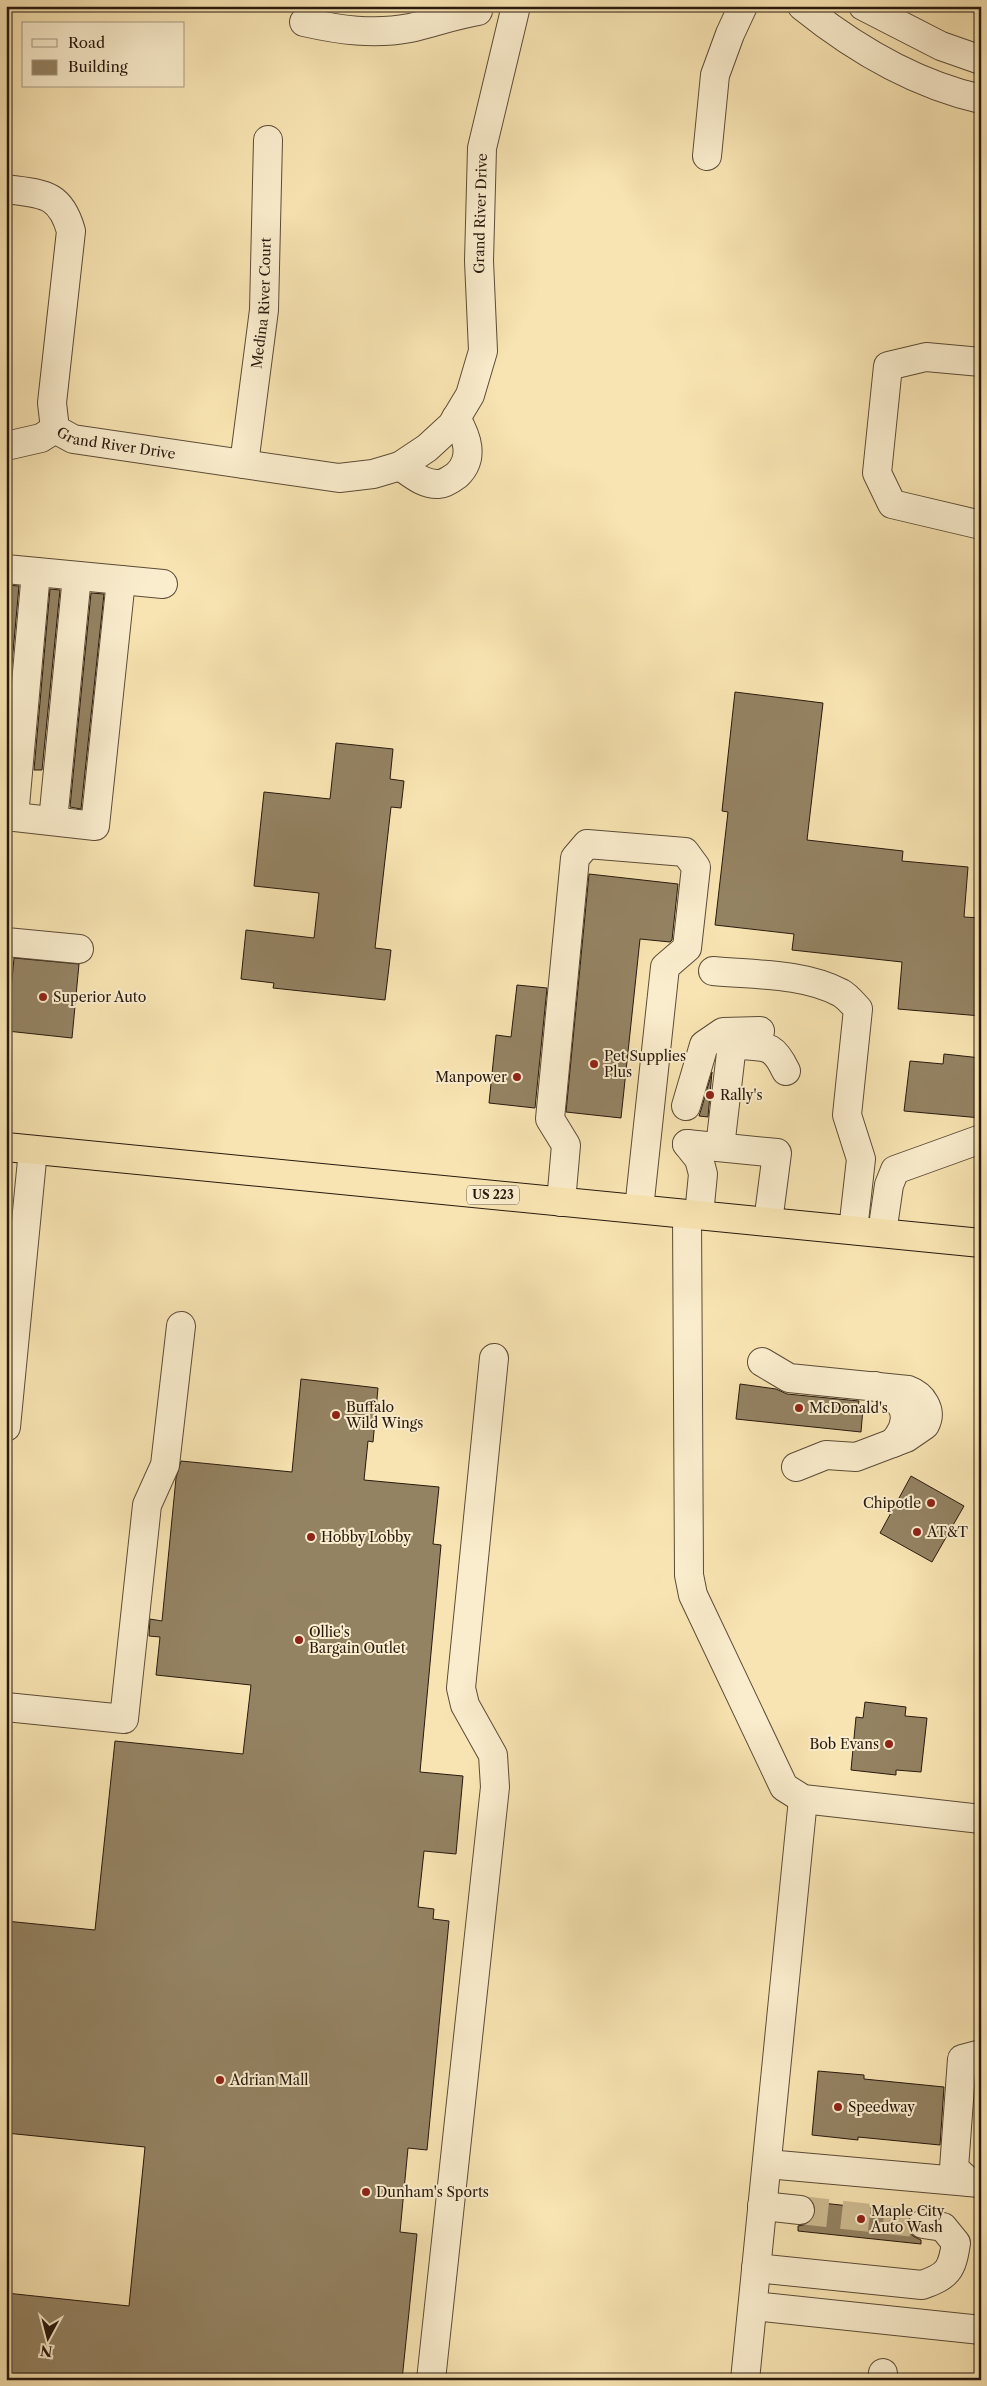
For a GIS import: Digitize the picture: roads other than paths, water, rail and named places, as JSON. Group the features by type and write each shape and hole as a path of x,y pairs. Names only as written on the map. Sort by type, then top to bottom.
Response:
{"highway":[{"name":"US 223","path":"6,1147 981,1243"}],"street":[{"path":"707,156 715,75 730,34 743,6"},
{"path":"802,6 838,34 883,60 932,84 981,99"},
{"path":"863,6 941,46 981,60"},
{"path":"304,22 340,30 382,32 411,28 477,9 514,15"},
{"name":"Grand River Drive","path":"6,189 44,195 57,201 66,213 71,231 52,402 55,429 72,439 339,478 374,474 400,466 427,448 452,425 470,395 482,351 479,261 482,148 514,15"},
{"name":"Medina River Court","path":"244,464 264,310 268,140"},
{"path":"981,362 926,357 888,366 877,473 892,504 981,525"},
{"path":"400,466 421,480 440,484 455,477 467,464 468,452 466,436 456,418"},
{"path":"6,446 40,438 55,429"},
{"path":"6,569 163,584"},
{"path":"36,572 10,817 95,826 121,580"},
{"path":"53,821 77,576"},
{"path":"561,1202 566,1145 550,1119 575,858 587,844 685,852 696,867 687,948 665,967 639,1209"},
{"path":"6,942 79,949"},
{"path":"713,971 790,978 823,986 843,994 858,1009 847,1115 862,1159 853,1230"},
{"path":"686,1106 704,1045 723,1032 766,1031 779,1035 788,1058 778,1055 769,1047 739,1045 731,1053 720,1147"},
{"path":"882,1233 889,1185 895,1170 981,1139"},
{"path":"768,1222 777,1153 687,1144 700,1159 703,1174 693,1215 688,1524 690,1575 693,1595 784,1787 803,1799 981,1819"},
{"path":"6,1427 33,1150"},
{"path":"6,1707 124,1720 148,1506 165,1465 181,1326"},
{"path":"432,2380 495,1787 493,1755 465,1705 461,1688 494,1358"},
{"path":"762,1362 789,1378 876,1386 914,1392 927,1410 927,1422 923,1428 893,1443 856,1457 826,1455 796,1467"},
{"path":"745,2380 803,1799"},
{"path":"975,2182 954,2168 962,2059 981,2054"},
{"path":"767,2164 975,2182"},
{"path":"762,2206 800,2210"},
{"path":"756,2268 922,2285 940,2279 953,2265 956,2243 943,2226 923,2224"},
{"path":"753,2306 981,2330"}],"tunnel":[{"path":"800,2210 923,2224"}],"place":[{"name":"Superior Auto","path":"43,997"},
{"name":"Pet Supplies Plus","path":"594,1064"},
{"name":"Manpower","path":"517,1077"},
{"name":"Rally's","path":"710,1095"},
{"name":"McDonald's","path":"799,1408"},
{"name":"Buffalo Wild Wings","path":"336,1415"},
{"name":"Chipotle","path":"931,1503"},
{"name":"AT&T","path":"917,1532"},
{"name":"Hobby Lobby","path":"311,1537"},
{"name":"Ollie's Bargain Outlet","path":"299,1640"},
{"name":"Bob Evans","path":"889,1744"},
{"name":"Adrian Mall","path":"220,2080"},
{"name":"Speedway","path":"838,2107"},
{"name":"Dunham's Sports","path":"366,2192"},
{"name":"Maple City Auto Wash","path":"861,2219"}]}
